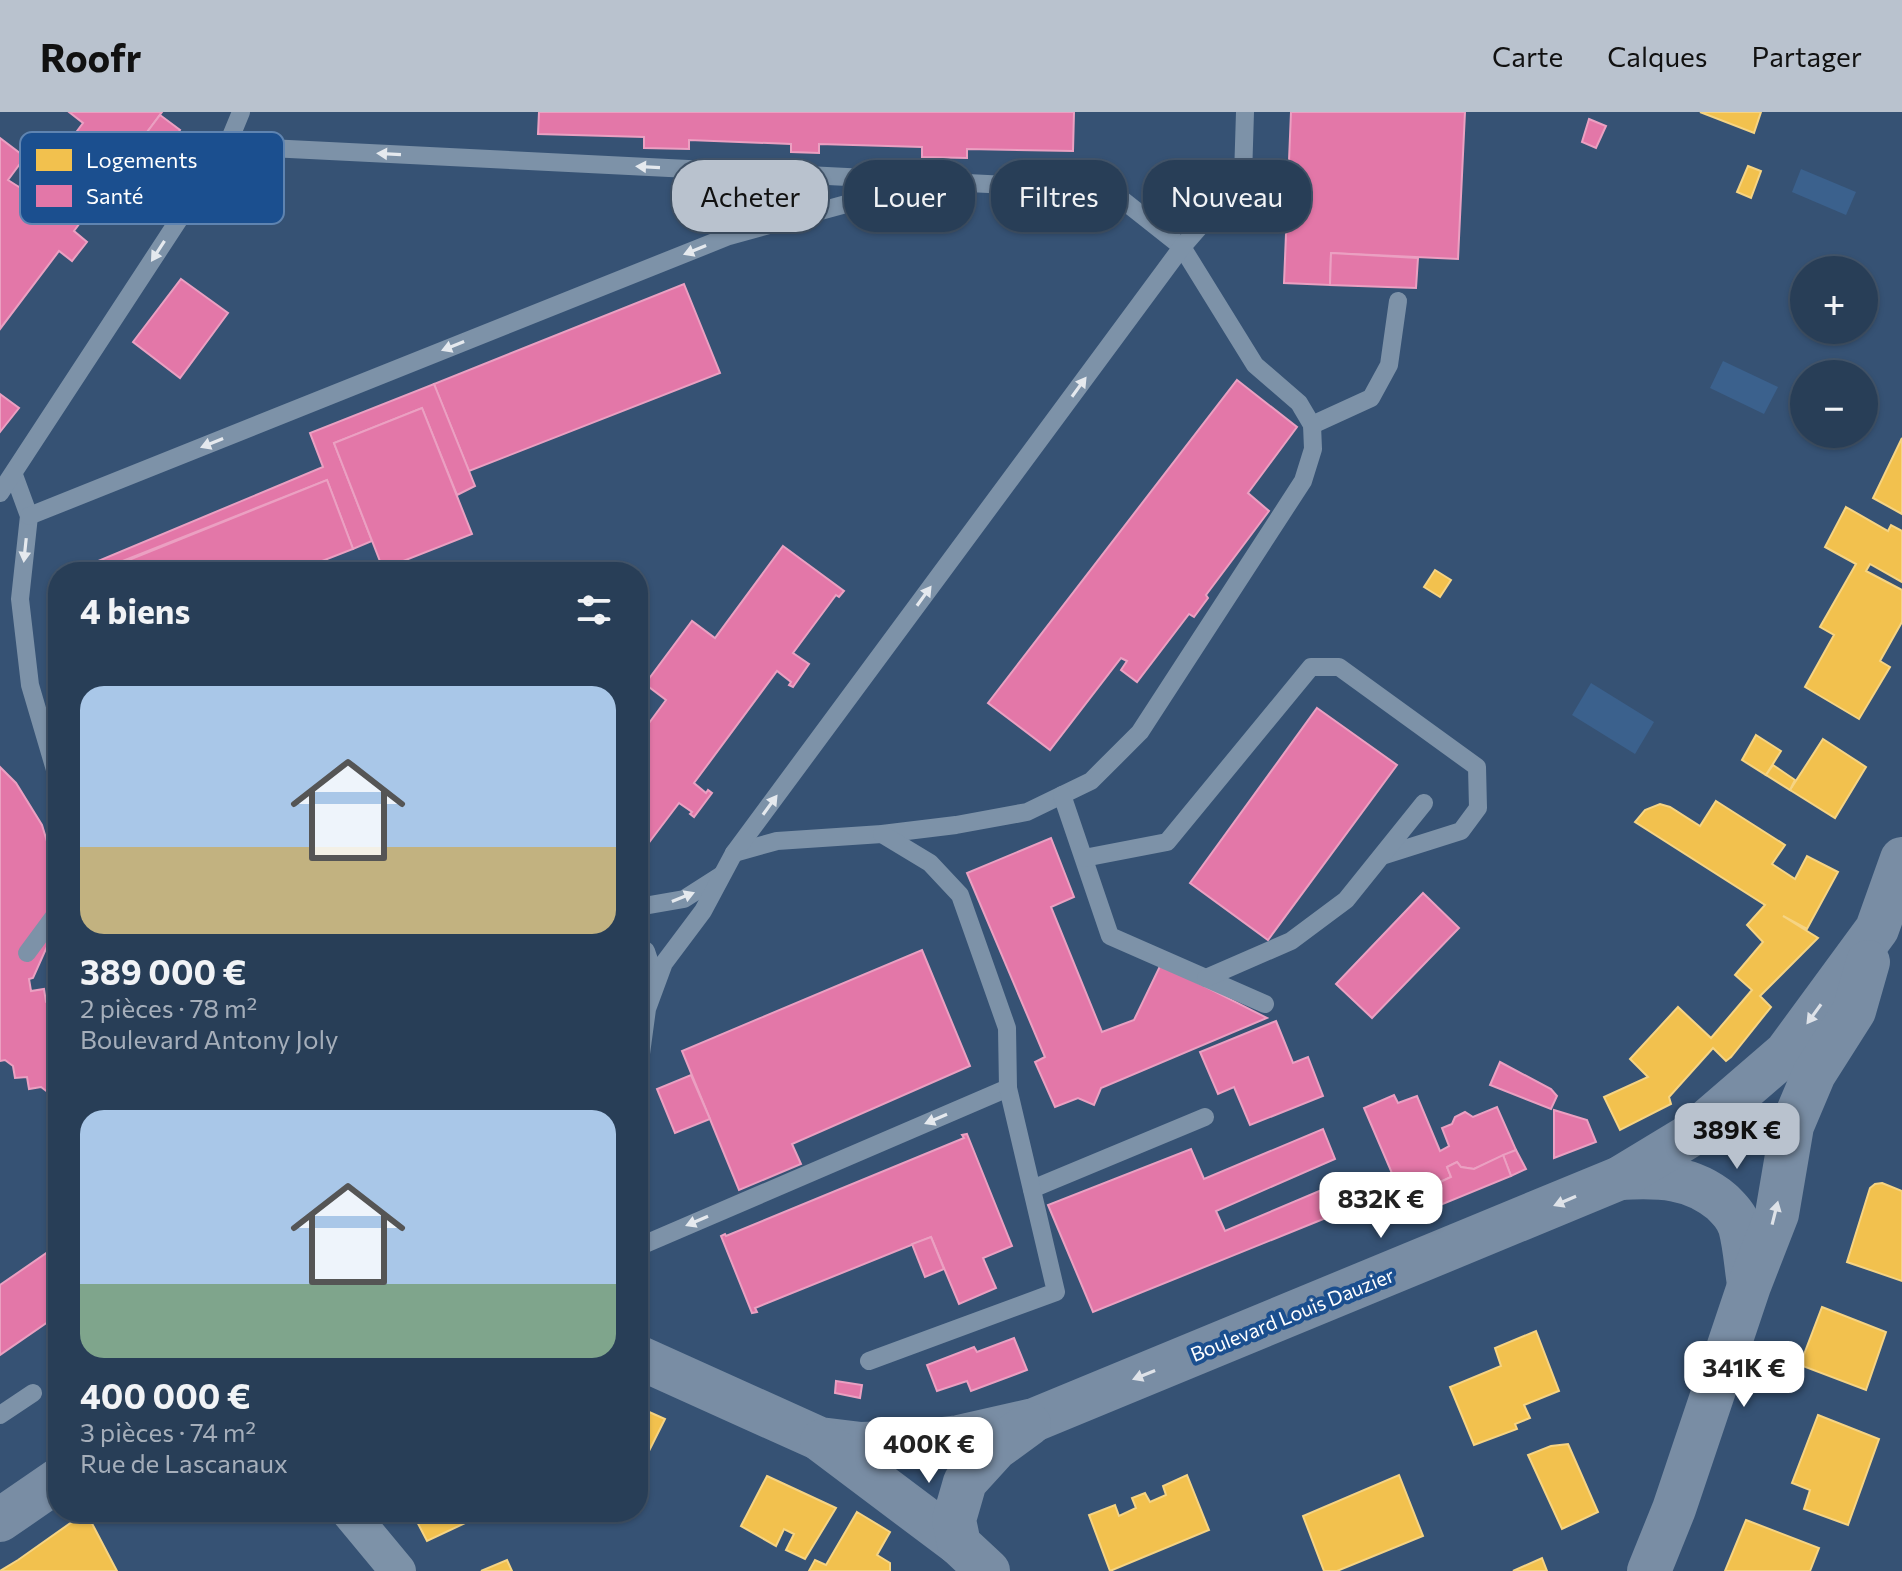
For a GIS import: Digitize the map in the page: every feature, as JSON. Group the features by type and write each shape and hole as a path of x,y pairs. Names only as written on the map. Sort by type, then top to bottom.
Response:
{"main road":[{"name":"Boulevard Louis Dauzier","path":"648,1362 820,1439 861,1444 918,1442 959,1437 1034,1420 1620,1178 1691,1135 1786,1053 1877,929 1902,859"},
{"path":"1649,1571 1674,1509 1749,1286 1777,1214 1792,1126 1814,1074 1854,1011 1877,929"},
{"path":"1620,1178 1658,1176 1682,1180 1708,1191 1733,1212 1740,1228 1749,1286"},
{"path":"974,1557 954,1520 965,1482 996,1448 1034,1420"},
{"path":"820,1439 974,1557"},
{"path":"0,1520 48,1487"}],"street":[{"path":"357,1522 398,1571"}],"lane":[{"path":"233,132 241,112"},
{"path":"648,1006 664,963 703,911 734,853 1182,247 1243,177 1245,112"},
{"path":"284,149 844,177"},
{"path":"734,853 777,841 882,834 1027,812 1091,781 1140,732 1303,481 1313,449 1312,425 1299,403 1255,365 1182,247 1110,190 975,183"},
{"path":"29,516 729,236 844,205"},
{"path":"0,493 177,224"},
{"path":"1312,425 1371,398 1389,365 1398,301"},
{"path":"14,475 29,516 20,599 30,685 48,746"},
{"path":"1084,858 1167,842 1311,667 1339,667 1477,767 1478,808 1461,831 1382,856"},
{"path":"1062,795 1110,936 1265,1004"},
{"path":"1206,978 1291,941 1346,900 1424,803"},
{"path":"869,1361 1056,1292 1008,1088 1007,1028 960,895 930,863 882,834"},
{"path":"648,905 684,899 724,874"},
{"path":"27,953 48,925"},
{"path":"648,957 654,975 648,1004"},
{"path":"648,1243 1008,1088"},
{"path":"1032,1189 1205,1117"},
{"path":"0,1415 33,1393"}],"water":[{"path":"1801,169 1856,192 1846,215 1792,192"},
{"path":"1723,361 1778,387 1764,414 1710,388"},
{"path":"1591,683 1654,722 1635,754 1572,715"}],"building: Logements":[{"path":"1700,112 1761,112 1754,133"},
{"path":"1748,166 1761,171 1751,198 1737,192"},
{"path":"1902,438 1902,514 1873,498"},
{"path":"1846,507 1888,531 1891,525 1902,531 1902,582 1870,564 1866,571 1902,590 1902,622 1880,661 1890,667 1859,719 1805,687 1834,635 1820,627 1856,564 1825,547"},
{"path":"1435,570 1451,580 1440,597 1424,587"},
{"path":"1756,735 1781,751 1766,775 1742,760"},
{"path":"1823,739 1866,767 1835,818 1790,790"},
{"path":"1773,765 1795,780 1790,790 1766,775"},
{"path":"1716,801 1785,845 1772,864 1795,879 1807,856 1838,872 1807,929 1783,916 1818,938 1760,996 1771,1007 1731,1057 1726,1061 1713,1048 1669,1097 1671,1104 1620,1130 1604,1097 1648,1077 1630,1059 1678,1007 1711,1038 1752,990 1735,975 1763,942 1747,925 1765,905 1635,822 1645,810 1660,804 1700,826"},
{"path":"1882,1183 1902,1191 1902,1281 1847,1262 1870,1188"},
{"path":"1822,1307 1886,1332 1866,1390 1800,1365"},
{"path":"1536,1331 1559,1391 1524,1405 1530,1418 1515,1424 1517,1429 1474,1445 1450,1387 1501,1366 1495,1348"},
{"path":"648,1411 665,1419 648,1453"},
{"path":"1818,1415 1879,1439 1848,1525 1804,1509 1810,1490 1792,1483"},
{"path":"1568,1444 1598,1512 1562,1529 1528,1455 1551,1446"},
{"path":"1187,1475 1209,1530 1110,1571 1089,1515 1115,1505 1119,1516 1136,1508 1132,1498 1145,1493 1150,1502 1166,1495 1163,1486"},
{"path":"1399,1475 1423,1536 1337,1571 1324,1571 1303,1516"},
{"path":"767,1476 836,1508 805,1559 786,1550 794,1534 784,1529 776,1546 741,1526"},
{"path":"857,1512 890,1532 877,1555 890,1563 890,1571 809,1571 815,1560 826,1565"},
{"path":"1746,1520 1819,1548 1810,1571 1725,1571"},
{"path":"72,1522 91,1522 117,1571 0,1571"},
{"path":"417,1522 467,1522 427,1541"},
{"path":"1542,1558 1547,1571 1513,1571"},
{"path":"507,1560 512,1571 481,1571"}],"building: Santé":[{"path":"69,112 162,112 147,132 76,132 83,123"},
{"path":"539,112 1074,112 1073,151 967,149 967,158 922,157 922,147 819,144 819,153 791,152 791,144 689,140 689,149 644,148 644,137 538,134"},
{"path":"1291,112 1465,112 1458,259 1331,253 1330,285 1284,283 1286,232 1311,232 1311,160 1289,160"},
{"path":"160,115 180,130 179,132 147,132"},
{"path":"1589,119 1606,126 1596,148 1582,142"},
{"path":"0,138 20,153 20,164 8,180 19,187 20,224 79,224 74,231 87,242 72,261 59,251 0,329"},
{"path":"1331,253 1418,258 1416,288 1330,285"},
{"path":"181,279 228,313 180,378 133,342"},
{"path":"684,284 720,373 469,471 434,384"},
{"path":"1237,380 1297,427 1248,493 1269,511 1206,595 1208,598 1194,617 1189,614 1137,682 1121,670 1127,661 1121,658 1050,750 988,703"},
{"path":"434,384 475,486 457,495 422,408 334,443 372,541 353,549 327,480 120,562 96,562 323,467 310,433"},
{"path":"0,394 19,408 0,432"},
{"path":"422,408 472,534 401,562 380,562 334,443"},
{"path":"327,480 353,549 320,562 124,562"},
{"path":"783,546 844,591 839,597 836,595 793,653 809,664 793,687 777,671 694,783 706,793 708,790 712,793 694,817 679,803 648,844 648,724 666,700 648,686 648,680 692,621 715,638"},
{"path":"1317,708 1397,765 1268,940 1190,883"},
{"path":"0,767 16,783 42,825 48,845 48,944 33,978 29,979 31,991 44,989 48,1003 48,1092 41,1087 29,1089 27,1077 15,1078 13,1066 5,1060 0,1061"},
{"path":"1051,838 1074,897 1051,907 1102,1032 1134,1020 1161,964 1267,1018 1101,1088 1094,1105 1078,1098 1055,1107 1035,1062 1045,1057 967,873"},
{"path":"1423,893 1459,928 1372,1018 1336,984"},
{"path":"922,950 970,1066 792,1144 801,1164 739,1190 682,1051"},
{"path":"1276,1021 1293,1063 1308,1057 1323,1096 1250,1125 1234,1087 1218,1094 1200,1052"},
{"path":"1500,1062 1551,1089 1557,1096 1551,1109 1490,1085"},
{"path":"691,1075 710,1119 675,1133 657,1089"},
{"path":"1394,1095 1398,1103 1417,1096 1440,1151 1449,1146 1442,1128 1452,1124 1455,1117 1465,1112 1473,1117 1497,1107 1516,1150 1474,1169 1461,1167 1457,1162 1447,1167 1451,1177 1423,1190 1416,1178 1397,1185 1364,1108"},
{"path":"1554,1110 1587,1120 1596,1142 1554,1158"},
{"path":"1323,1129 1335,1159 1216,1211 1225,1231 1357,1175 1368,1201 1093,1312 1048,1205 1191,1149 1204,1179"},
{"path":"967,1134 1012,1246 983,1258 996,1288 959,1304 931,1237 755,1308 757,1312 752,1313 721,1236 964,1138 962,1135"},
{"path":"1516,1150 1526,1169 1511,1176 1503,1155"},
{"path":"1503,1155 1511,1176 1433,1208 1425,1189 1451,1177 1447,1167 1457,1162 1461,1167 1474,1169"},
{"path":"1416,1178 1425,1189 1433,1208 1410,1219 1397,1185"},
{"path":"931,1237 944,1269 925,1277 912,1244"},
{"path":"48,1252 48,1322 0,1355 0,1285"},
{"path":"1014,1338 1027,1370 971,1391 967,1381 937,1391 927,1365 974,1347 977,1352"},
{"path":"836,1381 862,1385 860,1398 835,1393"}]}
